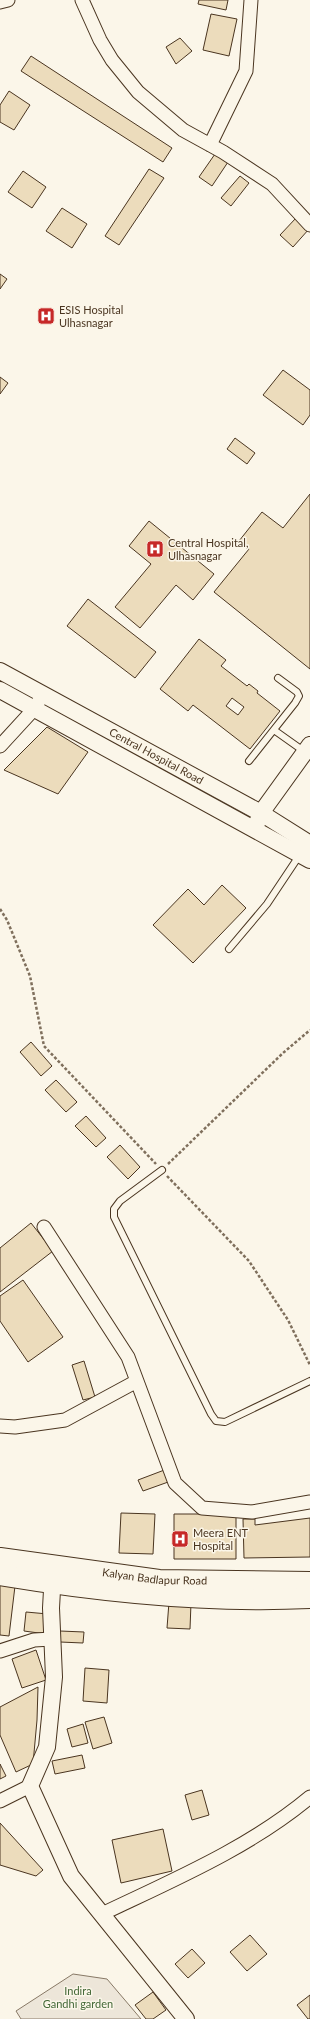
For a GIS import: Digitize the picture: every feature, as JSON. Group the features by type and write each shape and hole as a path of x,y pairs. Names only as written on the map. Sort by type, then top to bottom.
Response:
{"main road":[{"name":"Kalyan Badlapur Road","path":"0,1558 52,1575 148,1594 271,1600 310,1598"},
{"name":"Kalyan Badlapur Road","path":"0,1575 52,1575 159,1580 310,1582"}],"street":[{"path":"0,2 8,0"},
{"path":"82,0 100,40 112,60 138,92 183,130 210,144 272,184 310,225"},
{"path":"210,144 246,71 251,0"},
{"name":"Central Hospital Road","path":"0,672 261,813 307,852"},
{"name":"Central Hospital Road","path":"0,690 254,829 307,852"},
{"path":"0,746 34,709 42,696"},
{"path":"254,829 261,813 307,749"},
{"path":"44,1228 128,1358 175,1483 202,1508 252,1512 310,1502"},
{"path":"0,1426 15,1428 65,1420 137,1381"},
{"path":"0,1801 30,1786 47,1746 54,1677 52,1639 52,1575"},
{"path":"0,1651 34,1640 52,1639"},
{"path":"30,1786 71,1876 186,2019"},
{"path":"102,1914 226,1854 310,1797"}],"lane":[{"path":"249,761 299,696 297,692 278,678"},
{"path":"274,730 307,749"},
{"path":"229,948 268,904 307,852"},
{"path":"162,1170 120,1201 114,1209 114,1217 211,1414 216,1421 225,1422 310,1381"}],"path":[{"path":"0,909 7,920 30,976 44,1046 250,1261 288,1320 310,1365"},
{"path":"162,1170 283,1053 310,1030"}],"green space":[{"name":"Indira Gandhi garden","path":"73,1974 107,1979 141,2019 21,2019 16,2011"}],"building":[{"path":"199,0 228,0 226,10 198,4"},
{"path":"211,14 237,19 229,56 203,50"},
{"path":"180,38 192,51 176,64 166,47"},
{"path":"31,56 172,148 163,162 21,71"},
{"path":"9,91 30,105 14,130 0,122 0,105"},
{"path":"215,154 228,162 212,186 199,177"},
{"path":"149,169 164,178 119,245 105,236"},
{"path":"23,171 46,187 32,208 8,192"},
{"path":"240,176 249,183 231,206 221,198"},
{"path":"62,208 87,224 72,248 46,231"},
{"path":"296,218 309,229 293,247 280,235"},
{"path":"0,274 7,279 0,289"},
{"path":"283,370 310,390 310,415 303,425 263,395"},
{"path":"0,377 8,383 0,394"},
{"path":"235,438 255,453 247,464 227,449"},
{"path":"310,494 310,669 214,592 249,549 239,541 262,512 283,528"},
{"path":"149,521 214,574 193,600 176,585 140,628 115,607 151,564 129,546"},
{"path":"88,599 156,652 135,678 67,626"},
{"path":"199,639 226,660 221,666 247,686 249,684 258,691 257,693 280,711 250,749 193,705 188,711 160,689","holes":["232,698 244,707 238,715 226,706"]},
{"path":"47,727 88,752 58,794 4,770"},
{"path":"222,885 246,908 193,963 153,925 188,889 204,905"},
{"path":"31,1042 52,1066 41,1076 20,1052"},
{"path":"56,1080 77,1102 66,1112 45,1090"},
{"path":"86,1116 106,1138 96,1147 75,1126"},
{"path":"120,1145 140,1167 128,1179 107,1157"},
{"path":"31,1223 53,1251 0,1292 0,1248"},
{"path":"23,1280 63,1337 28,1362 0,1321 0,1296"},
{"path":"84,1361 95,1397 83,1400 72,1365"},
{"path":"167,1469 171,1481 143,1491 138,1480"},
{"path":"121,1513 155,1514 153,1554 119,1553"},
{"path":"174,1514 236,1514 236,1559 174,1559"},
{"path":"310,1518 310,1557 244,1558 243,1519 255,1519 255,1525"},
{"path":"0,1584 15,1586 9,1636 0,1635"},
{"path":"169,1602 191,1603 190,1629 167,1628"},
{"path":"26,1612 48,1614 46,1634 24,1631"},
{"path":"60,1631 84,1632 83,1643 60,1642"},
{"path":"36,1650 46,1680 22,1688 12,1659"},
{"path":"85,1668 109,1670 107,1703 83,1701"},
{"path":"38,1687 33,1764 16,1772 0,1735 0,1707"},
{"path":"104,1717 112,1743 93,1749 85,1722"},
{"path":"83,1724 88,1743 72,1747 67,1729"},
{"path":"82,1755 85,1768 55,1774 52,1761"},
{"path":"0,1764 6,1776 0,1779"},
{"path":"202,1790 209,1815 192,1820 185,1795"},
{"path":"0,1823 43,1870 36,1876 0,1865"},
{"path":"163,1829 172,1871 121,1883 112,1840"},
{"path":"250,1935 267,1954 247,1971 230,1952"},
{"path":"192,1949 205,1963 188,1978 175,1964"},
{"path":"153,1992 166,2010 153,2019 146,2019 135,2005"},
{"path":"310,1995 310,2019 308,2019 297,2005"}],"place":[{"name":"ESIS Hospital Ulhasnagar","path":"46,316"},
{"name":"Central Hospital, Ulhasnagar","path":"155,549"},
{"name":"Meera ENT Hospital","path":"180,1539"}]}
